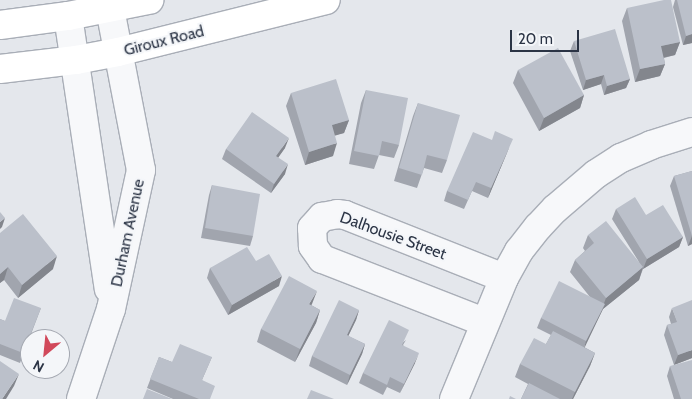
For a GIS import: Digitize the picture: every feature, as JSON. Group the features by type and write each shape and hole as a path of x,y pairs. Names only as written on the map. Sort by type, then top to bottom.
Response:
{"main road":[{"path":"0,25 110,9 149,0"},
{"name":"Giroux Road","path":"0,69 76,60 118,52 326,0"}],"street":[{"name":"Durham Avenue","path":"81,399 111,309 141,170 110,9"},
{"name":"Durham Avenue","path":"68,16 76,60 111,309"},
{"path":"454,399 484,322 504,278 519,251 538,227 555,209 596,174 621,158 651,145 692,132"},
{"name":"Dalhousie Street","path":"484,322 322,259 313,246 312,228 322,217 337,214 345,215 504,278"}],"building":[{"path":"671,0 680,42 661,46 665,64 640,69 627,8"},
{"path":"677,0 692,0 692,34 686,36"},
{"path":"615,29 630,79 607,86 604,75 586,80 574,41"},
{"path":"558,48 584,95 544,118 518,70"},
{"path":"336,79 349,120 332,125 337,143 309,152 291,93"},
{"path":"366,90 408,98 399,145 382,141 379,156 354,151"},
{"path":"418,103 460,115 447,160 427,155 422,175 399,168"},
{"path":"252,112 289,138 276,156 288,164 274,184 226,149"},
{"path":"495,131 513,139 491,188 476,182 468,200 447,191 473,132 492,140"},
{"path":"692,171 692,236 674,176"},
{"path":"212,185 260,194 253,236 205,228"},
{"path":"635,197 646,215 663,205 683,237 647,259 616,209"},
{"path":"0,212 5,218 0,222"},
{"path":"23,214 57,256 22,285 8,267 0,274 0,233"},
{"path":"606,221 643,267 606,298 575,260 594,243 588,235"},
{"path":"247,247 256,261 269,254 282,276 232,305 210,268"},
{"path":"289,276 317,291 309,304 320,310 300,349 261,329"},
{"path":"559,281 605,304 586,341 541,318"},
{"path":"14,298 41,308 33,329 20,329 20,352 0,344 0,319 5,321"},
{"path":"339,300 359,310 347,335 365,344 350,375 312,356"},
{"path":"692,300 692,350 678,355 667,325 677,322 672,308"},
{"path":"389,320 409,330 402,345 419,353 404,384 390,377 387,385 363,373"},
{"path":"553,331 595,353 575,392 520,364 534,338 546,344"},
{"path":"180,344 212,357 202,380 215,386 210,399 199,399 150,379 159,357 172,362"},
{"path":"692,360 692,399 681,399 670,366"},
{"path":"0,361 19,374 2,399 0,399"},
{"path":"529,383 560,399 521,399"},
{"path":"147,389 172,399 143,399"},
{"path":"311,390 334,399 307,399"}]}
